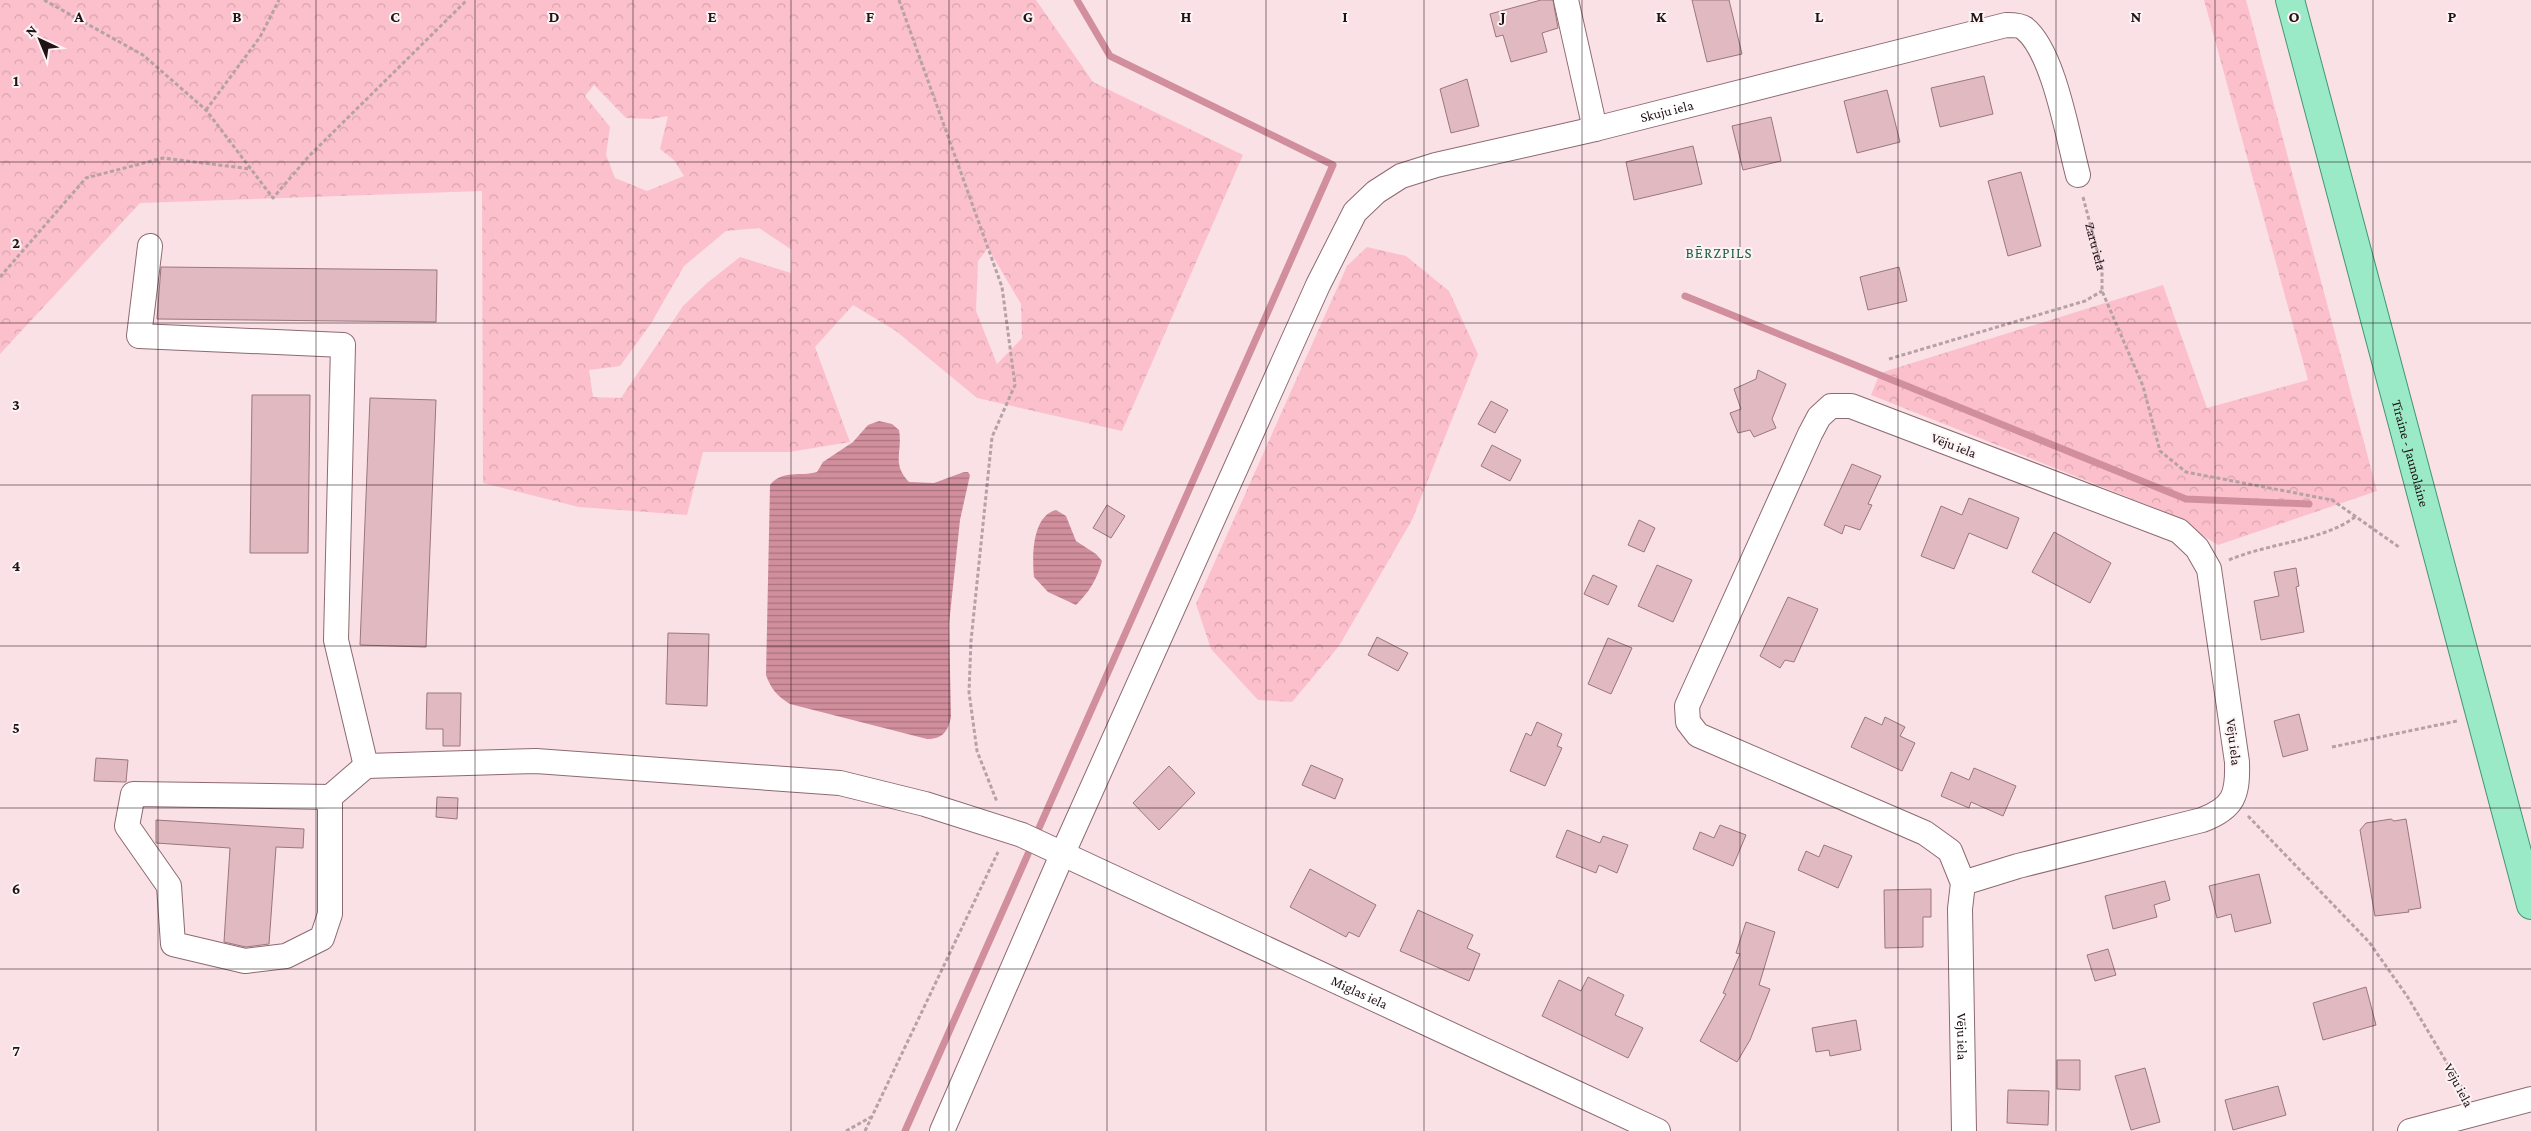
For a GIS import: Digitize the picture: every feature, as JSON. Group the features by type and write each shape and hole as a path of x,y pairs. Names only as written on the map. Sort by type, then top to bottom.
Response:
{"main road":[{"name":"Tīraine - Jaunolaine","path":"2290,0 2531,905"}],"street":[{"path":"1566,0 1595,129"},
{"name":"Skuju iela","path":"942,1131 1062,855 1318,285 1355,212 1376,192 1401,176 1436,165 1595,129 2006,25 2023,27 2038,42 2055,86 2078,175"},
{"path":"150,246 139,336 343,345 336,640 366,766 330,797 133,794 127,826 169,886 172,944 245,961 286,956 322,938 330,914 330,797"},
{"name":"Vēju iela","path":"1962,883 2018,866 2202,820 2219,814 2232,803 2238,784 2237,762 2209,569 2197,548 2180,531 1851,406 1831,406 1819,417 1687,706 1688,722 1698,735 1925,833 1950,851 1962,883 1960,909 1964,1131"},
{"name":"Miglas iela","path":"366,766 536,761 840,783 925,804 1022,835 1646,1129"},
{"path":"2410,1131 2531,1098"}],"path":[{"path":"44,0 143,56 206,110 273,198 309,156 468,0"},
{"path":"206,110 260,37 279,0"},
{"path":"865,1131 1008,831 976,751 969,692 971,641 992,437 1015,385 1014,375 1002,287 899,0"},
{"path":"0,277 86,178 163,158 252,169"},
{"name":"Zaru iela","path":"1889,359 2085,301 2102,291 2102,268 2078,175"},
{"path":"2102,291 2143,386 2160,451 2186,472 2332,500 2399,547"},
{"path":"2209,569 2247,552 2342,527 2355,517"},
{"path":"2332,747 2481,716"},
{"name":"Vēju iela","path":"2256,823 2369,942 2407,996 2460,1083 2475,1114"},
{"path":"846,1131 871,1117"}],"green space":[{"path":"0,0 1036,0 1093,82 1243,155 1122,431 977,398 896,331 853,305 815,347 850,442 789,452 703,452 687,515 579,507 483,483 482,191 140,203 0,354","holes":["594,85 626,118 652,119 668,116 660,149 674,160 684,176 647,191 615,178 606,155 610,127 585,96","759,228 792,250 791,273 740,257 707,283 683,306 621,398 593,397 589,370 620,366 650,325 684,266 726,231","988,248 1021,304 1022,338 997,364 976,311 978,261"]},
{"path":"2204,0 2246,0 2377,491 2218,545 2163,511 1871,395 1880,373 2163,285 2207,408 2308,380"},
{"path":"1367,247 1406,256 1449,291 1478,354 1412,520 1339,646 1292,702 1258,700 1211,649 1196,604 1347,266"}],"shaded area":[{"path":"879,421 892,424 899,430 900,469 909,482 934,483 964,472 968,472 970,475 960,520 949,624 951,717 944,734 932,739 790,704 775,692 766,675 770,485 775,480 786,475 817,472 823,462 853,442 868,425"},
{"path":"1056,510 1066,516 1076,541 1096,554 1102,561 1092,585 1076,605 1048,592 1034,577 1033,559 1038,528 1048,514"}],"building":[{"path":"1541,0 1553,0 1558,28 1542,33 1547,52 1511,62 1503,35 1496,37 1490,14"},
{"path":"1692,0 1729,0 1742,54 1707,62"},
{"path":"1984,76 1993,114 1940,127 1931,88"},
{"path":"1467,79 1479,126 1451,133 1440,89"},
{"path":"1887,90 1900,142 1857,153 1844,101"},
{"path":"1771,117 1781,161 1743,170 1732,126"},
{"path":"1693,146 1702,184 1634,200 1626,162"},
{"path":"2021,172 2041,246 2008,256 1988,181"},
{"path":"161,267 437,270 436,322 157,319"},
{"path":"1899,267 1907,301 1868,310 1860,277"},
{"path":"1758,370 1786,384 1772,419 1776,428 1754,437 1750,430 1738,433 1730,413 1741,409 1734,389 1756,379"},
{"path":"252,395 310,395 308,553 250,553"},
{"path":"370,398 436,400 426,647 360,645"},
{"path":"1491,401 1508,410 1495,433 1478,424"},
{"path":"1492,445 1521,460 1510,481 1481,466"},
{"path":"1852,464 1881,476 1868,504 1872,505 1860,530 1845,525 1842,534 1824,525"},
{"path":"1969,498 2019,518 2007,549 1969,533 1954,569 1921,556 1941,506 1962,515"},
{"path":"1107,505 1125,516 1111,538 1093,528"},
{"path":"1639,520 1655,528 1644,552 1628,545"},
{"path":"2054,532 2111,563 2090,603 2032,572"},
{"path":"1657,565 1692,580 1673,622 1638,606"},
{"path":"2296,568 2299,586 2296,587 2304,632 2261,640 2254,601 2279,596 2274,572"},
{"path":"1593,575 1617,586 1608,605 1584,594"},
{"path":"1788,597 1818,609 1794,662 1785,660 1780,668 1760,656"},
{"path":"668,633 709,634 707,706 666,704"},
{"path":"1377,637 1408,653 1398,671 1368,655"},
{"path":"1608,638 1632,648 1611,694 1588,684"},
{"path":"427,693 461,693 460,746 443,746 443,729 426,729"},
{"path":"2299,714 2308,750 2283,757 2274,721"},
{"path":"1865,717 1882,725 1885,717 1905,727 1900,736 1915,743 1902,771 1851,747"},
{"path":"1537,722 1562,734 1557,746 1562,748 1545,786 1510,771 1526,733 1531,736"},
{"path":"96,758 128,760 126,782 94,781"},
{"path":"1311,765 1343,779 1335,799 1302,785"},
{"path":"1169,766 1195,793 1159,830 1133,803"},
{"path":"1974,768 2016,786 2003,816 1971,802 1969,808 1941,796 1951,772 1969,780"},
{"path":"437,797 458,798 457,819 436,817"},
{"path":"2391,819 2394,821 2406,819 2421,908 2408,910 2409,912 2375,916 2360,830 2366,823"},
{"path":"156,820 304,829 303,848 276,847 269,944 246,947 224,942 230,848 156,843"},
{"path":"1720,825 1746,835 1733,866 1693,849 1700,832 1714,838"},
{"path":"1567,830 1600,843 1603,836 1628,845 1617,873 1599,865 1596,873 1556,857"},
{"path":"1824,845 1852,856 1838,888 1798,870 1806,851 1819,857"},
{"path":"1310,869 1376,905 1359,937 1349,932 1346,937 1290,907"},
{"path":"2259,874 2271,923 2235,932 2231,914 2217,918 2209,886"},
{"path":"2165,881 2170,900 2154,905 2157,917 2113,929 2105,896"},
{"path":"1931,889 1931,917 1923,917 1923,947 1885,948 1884,890"},
{"path":"1418,910 1473,935 1467,948 1480,954 1469,981 1400,951"},
{"path":"1746,922 1775,932 1759,985 1770,989 1750,1040 1737,1062 1700,1041 1726,994 1723,993 1740,954 1736,953"},
{"path":"2108,949 2116,975 2095,981 2087,955"},
{"path":"1588,977 1624,995 1615,1015 1643,1028 1628,1058 1542,1016 1559,980 1581,991"},
{"path":"2366,987 2376,1025 2323,1040 2313,1003"},
{"path":"1856,1020 1861,1050 1830,1056 1829,1050 1816,1052 1812,1028"},
{"path":"2057,1060 2080,1060 2080,1090 2057,1089"},
{"path":"2145,1068 2160,1122 2131,1130 2115,1076"},
{"path":"2278,1086 2286,1115 2233,1130 2225,1100"},
{"path":"2008,1090 2049,1091 2048,1125 2007,1123"}],"waterway":[{"path":"1039,828 1333,165 1110,56 1077,0"},
{"path":"1685,296 2186,499 2309,504"},
{"path":"905,1131 1028,854"}],"district":[{"name":"BĒRZPILS","path":"1719,253"}]}
